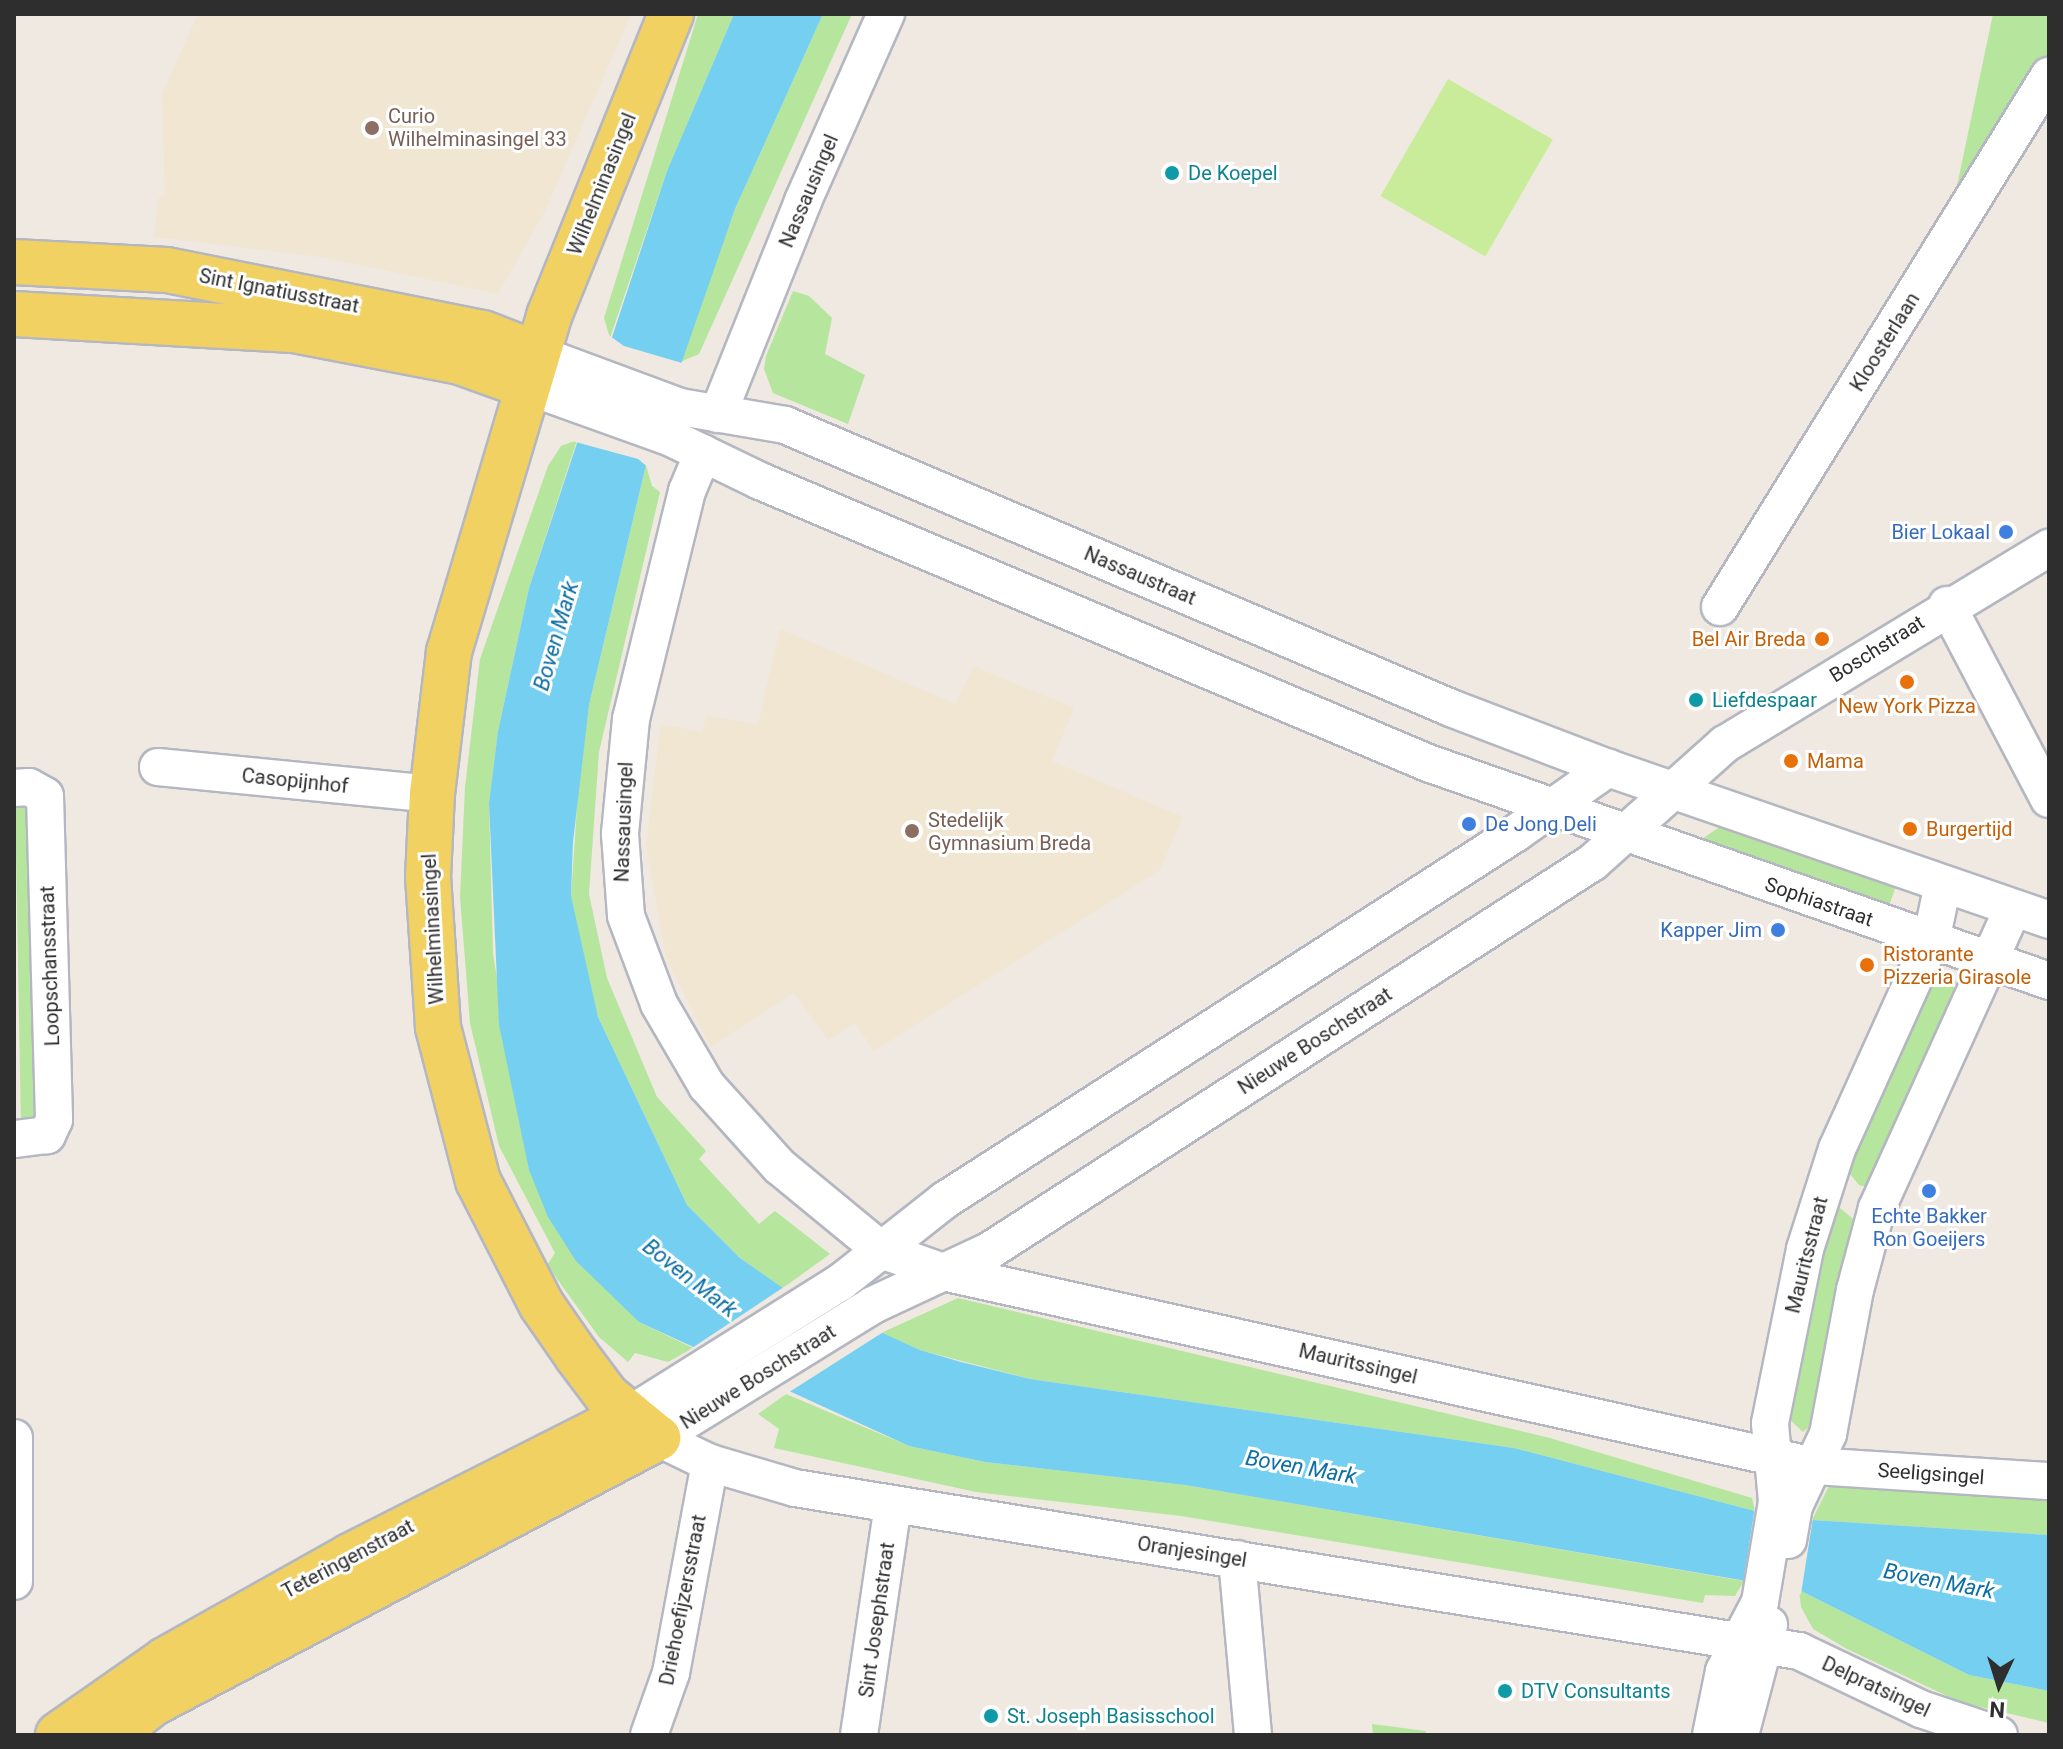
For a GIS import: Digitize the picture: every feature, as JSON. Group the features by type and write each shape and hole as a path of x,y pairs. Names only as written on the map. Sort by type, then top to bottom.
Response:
{"main road":[{"name":"Wilhelminasingel","path":"643,1426 598,1385 541,1304 478,1181 437,1014 428,878 432,794 449,652 532,370 671,14"},
{"name":"Sint Ignatiusstraat","path":"14,262 167,270 483,333 532,370"},
{"name":"Sint Ignatiusstraat","path":"14,314 293,330 460,362 532,370"},
{"name":"Teteringenstraat","path":"85,1731 165,1660 350,1556 643,1426"}],"street":[{"name":"Nassausingel","path":"718,414 803,201 886,14"},
{"name":"Kloosterlaan","path":"1720,607 2049,76"},
{"name":"Nassaustraat","path":"532,370 675,422 703,453 1428,763 1590,822"},
{"name":"Nassaustraat","path":"675,422 718,414 785,425 1451,708 1676,792"},
{"name":"Nassausingel","path":"703,453 687,491 631,719 620,834 626,916 659,1004 707,1086 779,1166 881,1250"},
{"name":"Boschstraat","path":"1676,792 1725,744 1947,605 2049,548"},
{"path":"1947,605 2049,799"},
{"name":"Casopijnhof","path":"158,767 432,794"},
{"name":"Nieuwe Boschstraat","path":"643,1426 705,1368 841,1282 945,1200 1552,808 1608,768"},
{"name":"Loopschansstraat","path":"14,788 29,787 45,796 54,1120 47,1135 14,1139"},
{"name":"Nieuwe Boschstraat","path":"643,1426 739,1390 873,1305 989,1251 1628,836 1676,792"},
{"path":"1676,792 2049,920"},
{"name":"Sophiastraat","path":"1590,822 2049,981"},
{"name":"Mauritsstraat","path":"1786,1504 1773,1457 1770,1423 1822,1189 1931,941 1943,884"},
{"name":"Mauritsstraat","path":"1752,1643 1767,1604 1786,1504 1814,1466 1828,1434 1852,1304 1877,1208 1992,961 2013,908"},
{"path":"1822,1189 1877,1208"},
{"path":"881,1250 943,1272"},
{"name":"Mauritssingel","path":"943,1272 1814,1466"},
{"name":"Oranjesingel","path":"643,1426 710,1463 795,1488 1752,1643"},
{"path":"14,1438 14,1581"},
{"name":"Driehoefijzersstraat","path":"649,1735 671,1673 710,1463"},
{"name":"Seeligsingel","path":"1814,1466 2049,1481"},
{"name":"Sint Josephstraat","path":"859,1735 893,1504"},
{"path":"1237,1559 1253,1735"},
{"path":"1711,1735 1724,1671 1752,1643"},
{"path":"1740,1735 1752,1643"},
{"name":"Delpratsingel","path":"1752,1643 1799,1651 1921,1709 1999,1735"}],"shaded area":[{"name":"Curio Wilhelminasingel 33","path":"198,14 631,14 546,209 498,294 321,257 154,237 159,197 165,196 162,94"},
{"name":"Stedelijk Gymnasium Breda","path":"780,629 956,704 973,666 1074,708 1052,761 1183,817 1160,870 874,1051 855,1023 828,1040 794,993 710,1047 666,957 646,846 661,724 702,732 707,715 758,725"}],"green space":[{"path":"698,14 734,14 667,171 610,338 604,318"},
{"path":"823,14 852,14 699,354 678,363 735,209"},
{"path":"1993,14 2049,14 2049,52 1953,205"},
{"path":"1448,79 1553,140 1485,256 1380,196"},
{"path":"793,291 809,296 832,318 825,354 865,375 848,424 773,393 764,369 766,356"},
{"path":"577,440 529,588 498,731 489,803 493,954 529,1170 639,1322 693,1348 668,1362 635,1353 628,1362 599,1337 547,1265 555,1253 499,1146 470,1023 460,897 465,787 480,659 548,466 561,446"},
{"path":"646,465 652,486 660,492 599,752 589,894 607,978 657,1097 706,1151 699,1159 759,1224 775,1211 830,1254 783,1288 740,1258 687,1205 598,1017 582,962 571,896 579,777 589,705"},
{"path":"30,799 48,1112 21,1126 15,800"},
{"path":"1730,820 1899,878 1885,917 1687,849"},
{"path":"1931,975 1966,985 1867,1187 1859,1185 1846,1169"},
{"path":"1840,1208 1859,1224 1816,1421 1803,1432 1788,1418 1803,1318 1833,1209"},
{"path":"958,1298 1550,1438 1752,1498 1755,1511 1514,1448 1030,1379 920,1350 881,1333"},
{"path":"786,1394 909,1446 985,1462 1185,1485 1744,1581 1735,1596 1705,1595 1703,1603 1181,1516 976,1492 774,1448 779,1429 758,1414"},
{"path":"1831,1482 2049,1493 2049,1535 1812,1520"},
{"path":"1799,1590 1969,1675 2049,1691 2049,1723 1960,1702 1847,1649 1813,1629 1801,1607"},
{"path":"1372,1724 1426,1731 1425,1735 1373,1735"}],"water":[{"name":"Boven Mark","path":"734,14 823,14 735,209 646,465 589,705 573,842 571,896 598,1017 687,1205 740,1258 783,1288 920,1350 1030,1379 1514,1448 1755,1511 1812,1520 2049,1535 2049,1691 1969,1675 1799,1590 1185,1485 985,1462 909,1446 639,1322 576,1261 548,1217 529,1170 499,1025 489,803 498,731 529,588 667,171"}],"pier":[{"path":"607,334 624,346 682,363 649,468 638,459 572,441"},
{"path":"787,1285 885,1331 783,1396 689,1350"},
{"path":"1755,1507 1813,1516 1801,1594 1743,1585"}],"place":[{"name":"Curio Wilhelminasingel 33","path":"372,128"},
{"name":"De Koepel","path":"1172,173"},
{"name":"Bier Lokaal","path":"2006,532"},
{"name":"Bel Air Breda","path":"1822,639"},
{"name":"New York Pizza","path":"1907,682"},
{"name":"Liefdespaar","path":"1696,700"},
{"name":"Mama","path":"1791,761"},
{"name":"De Jong Deli","path":"1469,824"},
{"name":"Burgertijd","path":"1910,829"},
{"name":"Stedelijk Gymnasium Breda","path":"912,831"},
{"name":"Kapper Jim","path":"1778,930"},
{"name":"Ristorante Pizzeria Girasole","path":"1867,965"},
{"name":"Echte Bakker Ron Goeijers","path":"1929,1191"},
{"name":"DTV Consultants","path":"1505,1691"},
{"name":"St. Joseph Basisschool","path":"991,1716"}]}
